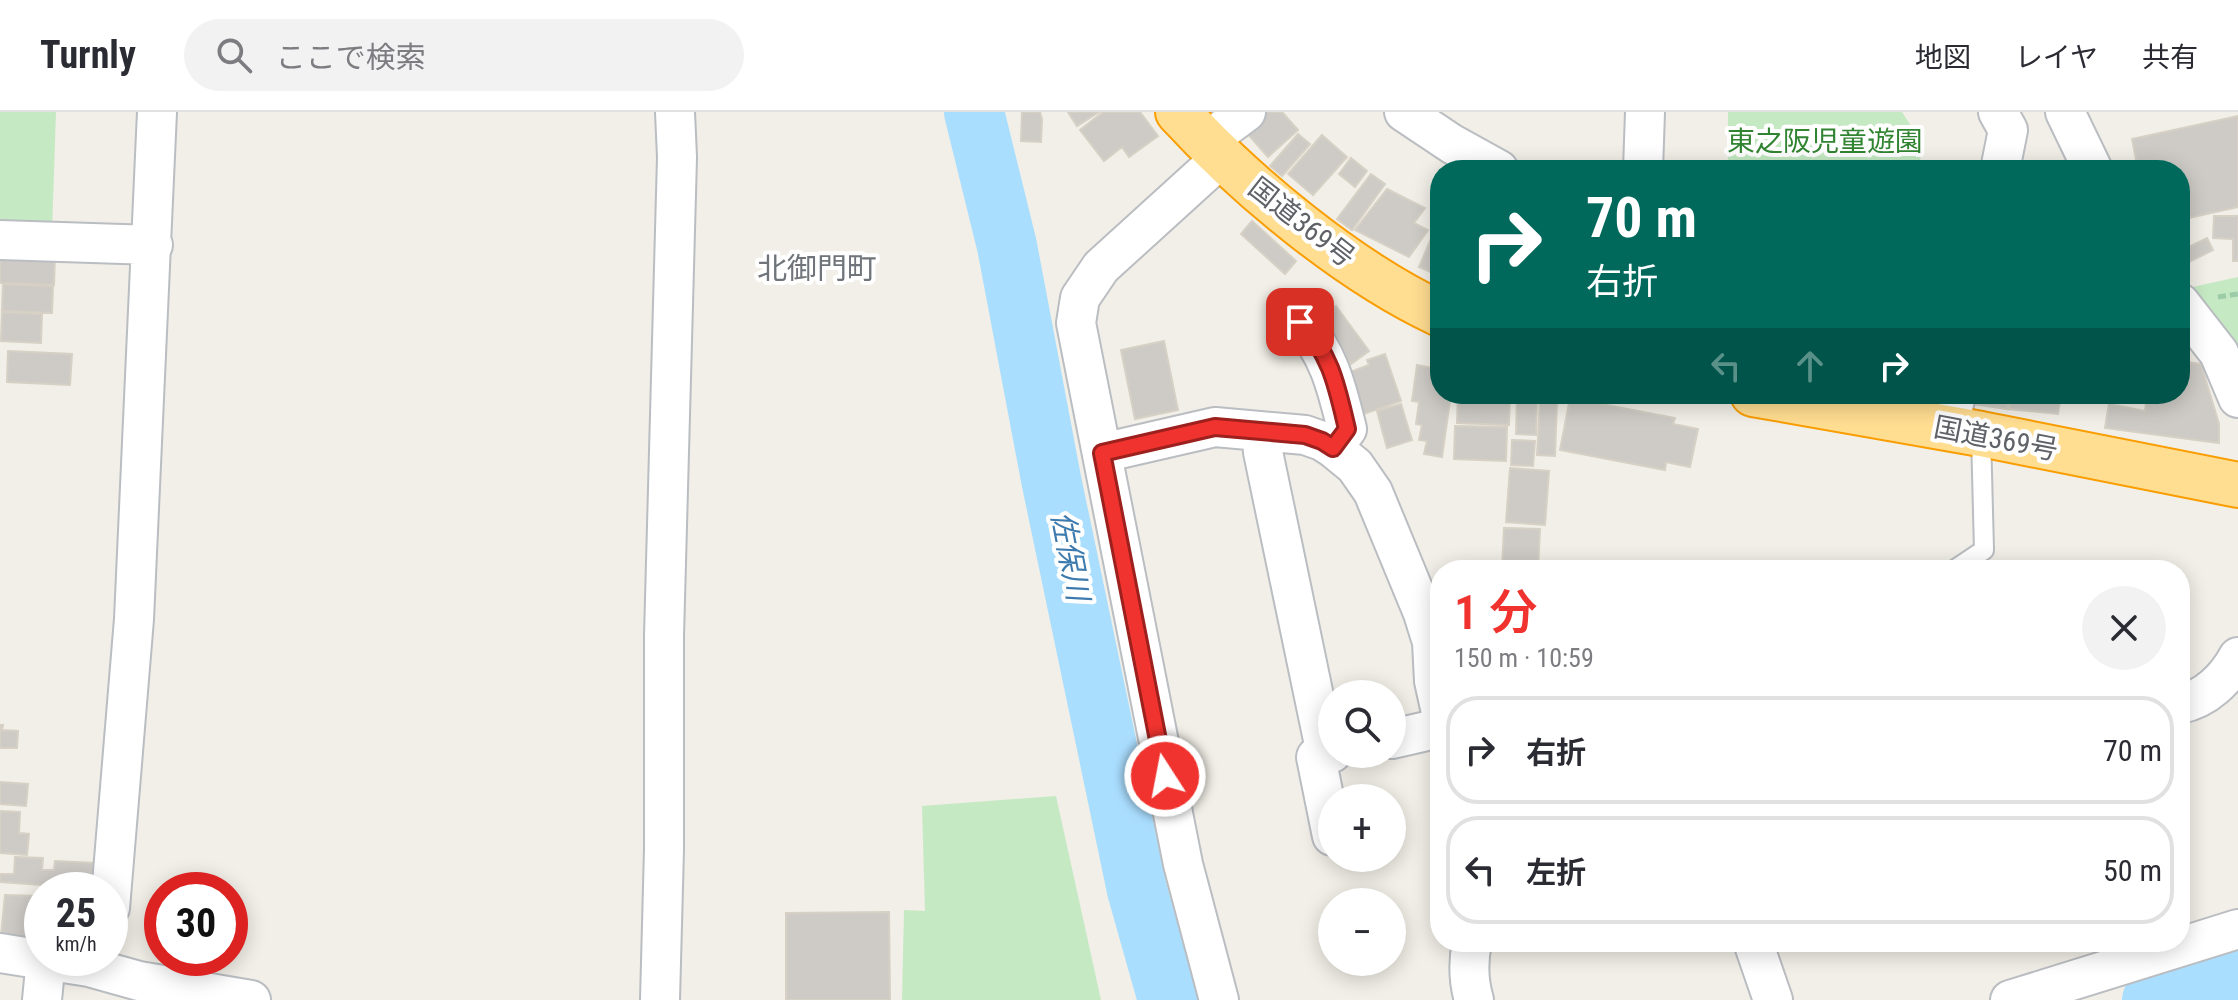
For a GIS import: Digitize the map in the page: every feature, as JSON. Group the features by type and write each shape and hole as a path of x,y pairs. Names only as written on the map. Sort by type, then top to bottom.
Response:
{"highway":[{"name":"国道369号","path":"1202,137 1338,252 1430,308"},
{"name":"国道369号","path":"1837,404 1962,419 2238,485"}],"street":[{"path":"113,872 134,619 157,112"},
{"path":"660,1000 664,636 677,157 675,112"},
{"path":"1219,1000 1183,864 1077,341 1076,323 1080,298 1089,281 1202,137 1246,112"},
{"path":"1404,112 1481,160"},
{"path":"1643,160 1645,112"},
{"path":"1998,112 2008,130 2002,160"},
{"path":"2065,112 2088,160"},
{"path":"0,240 153,245"},
{"path":"2190,316 2219,353 2238,398"},
{"path":"1300,322 1319,344 1329,362 1341,403 1347,429 1333,448"},
{"path":"1102,453 1215,427 1305,435 1322,441 1355,466 1373,492 1430,636"},
{"path":"1261,431 1266,467 1318,704"},
{"path":"2190,700 2206,694 2224,678 2238,657"},
{"path":"1406,736 1430,730"},
{"path":"2190,944 2238,929"},
{"path":"1470,952 1470,987 1474,1000"},
{"path":"1756,952 1773,1000"},
{"path":"2010,1000 2164,952"},
{"path":"0,953 24,956"},
{"path":"42,1000 44,976"},
{"path":"122,978 251,1000"}],"lane":[{"path":"1962,419 1984,550 1969,560"}],"green space":[{"path":"0,112 56,112 52,231 0,230"},
{"name":"東之阪児童遊園","path":"1728,112 1902,112 1922,143 1920,160 1728,160"},
{"path":"2238,277 2238,367 2190,291 2190,288"},
{"path":"1056,796 1101,1000 902,1000 904,910 925,911 922,806"}],"building":[{"path":"1022,112 1040,112 1041,142 1021,141"},
{"path":"1068,112 1099,112 1077,126"},
{"path":"1103,112 1140,112 1158,136 1129,157 1122,147 1104,161 1080,130"},
{"path":"1268,112 1282,112 1298,130 1268,157 1246,132"},
{"path":"2238,116 2238,207 2190,218 2190,160 2136,160 2132,139"},
{"path":"1298,134 1310,144 1282,176 1270,166"},
{"path":"1322,135 1347,157 1313,195 1288,174"},
{"path":"1351,158 1367,171 1355,187 1339,174"},
{"path":"1371,174 1385,184 1352,230 1337,219"},
{"path":"1387,189 1425,208 1414,223 1428,230 1409,257 1355,230"},
{"path":"2214,216 2238,216 2238,261 2233,261 2233,239 2213,238"},
{"path":"1252,221 1296,261 1285,274 1241,234"},
{"path":"2207,238 2213,250 2190,262 2190,246"},
{"path":"1430,241 1430,272 1419,267"},
{"path":"0,252 55,255 54,285 0,283"},
{"path":"3,284 53,286 52,313 2,311"},
{"path":"1336,306 1369,351 1351,364 1318,319"},
{"path":"2,312 42,314 41,343 1,341"},
{"path":"1164,341 1178,410 1135,419 1121,350"},
{"path":"8,351 72,354 70,385 7,382"},
{"path":"1385,354 1401,401 1361,415 1347,373 1369,365 1367,360"},
{"path":"2190,362 2201,364 2219,424 2219,443 2105,428 2109,404 2145,411 2146,404 2190,404"},
{"path":"1417,365 1430,368 1430,404 1450,404 1442,457 1424,454 1427,441 1419,440 1422,425 1416,424 1419,402 1412,401"},
{"path":"1401,404 1412,440 1387,448 1377,411"},
{"path":"1458,404 1510,404 1509,425 1457,423"},
{"path":"1517,404 1537,404 1536,435 1516,434"},
{"path":"1540,404 1557,404 1555,456 1537,455"},
{"path":"1569,404 1602,404 1675,418 1673,424 1698,429 1690,467 1666,462 1665,470 1560,450"},
{"path":"1972,404 2008,404 2007,409"},
{"path":"2010,404 2060,404 2058,414 2009,409"},
{"path":"1455,426 1507,427 1506,461 1454,459"},
{"path":"1512,440 1535,441 1533,466 1511,465"},
{"path":"1510,468 1549,471 1545,525 1506,522"},
{"path":"1504,528 1540,529 1538,560 1502,560"},
{"path":"0,725 3,725 2,730 18,731 17,748 0,748"},
{"path":"0,782 28,784 26,806 0,804"},
{"path":"0,811 20,812 19,833 29,834 27,855 0,853"},
{"path":"15,857 43,858 42,870 54,870 55,861 95,863 95,872 24,872 24,884 0,882 0,874 14,874"},
{"path":"5,895 24,896 24,938 1,935"},
{"path":"889,912 890,1000 786,1000 786,913"}],"waterway":[{"name":"佐保川","path":"974,112 1007,246 1051,479 1137,890 1168,1000"},
{"name":"佐保川","path":"2152,1000 2238,971"}],"district":[{"name":"北御門町","path":"817,269"}],"route":[{"path":"1165,776 1102,453 1215,427 1305,435 1333,448 1347,429 1341,403 1329,362 1319,344 1300,322"}]}
